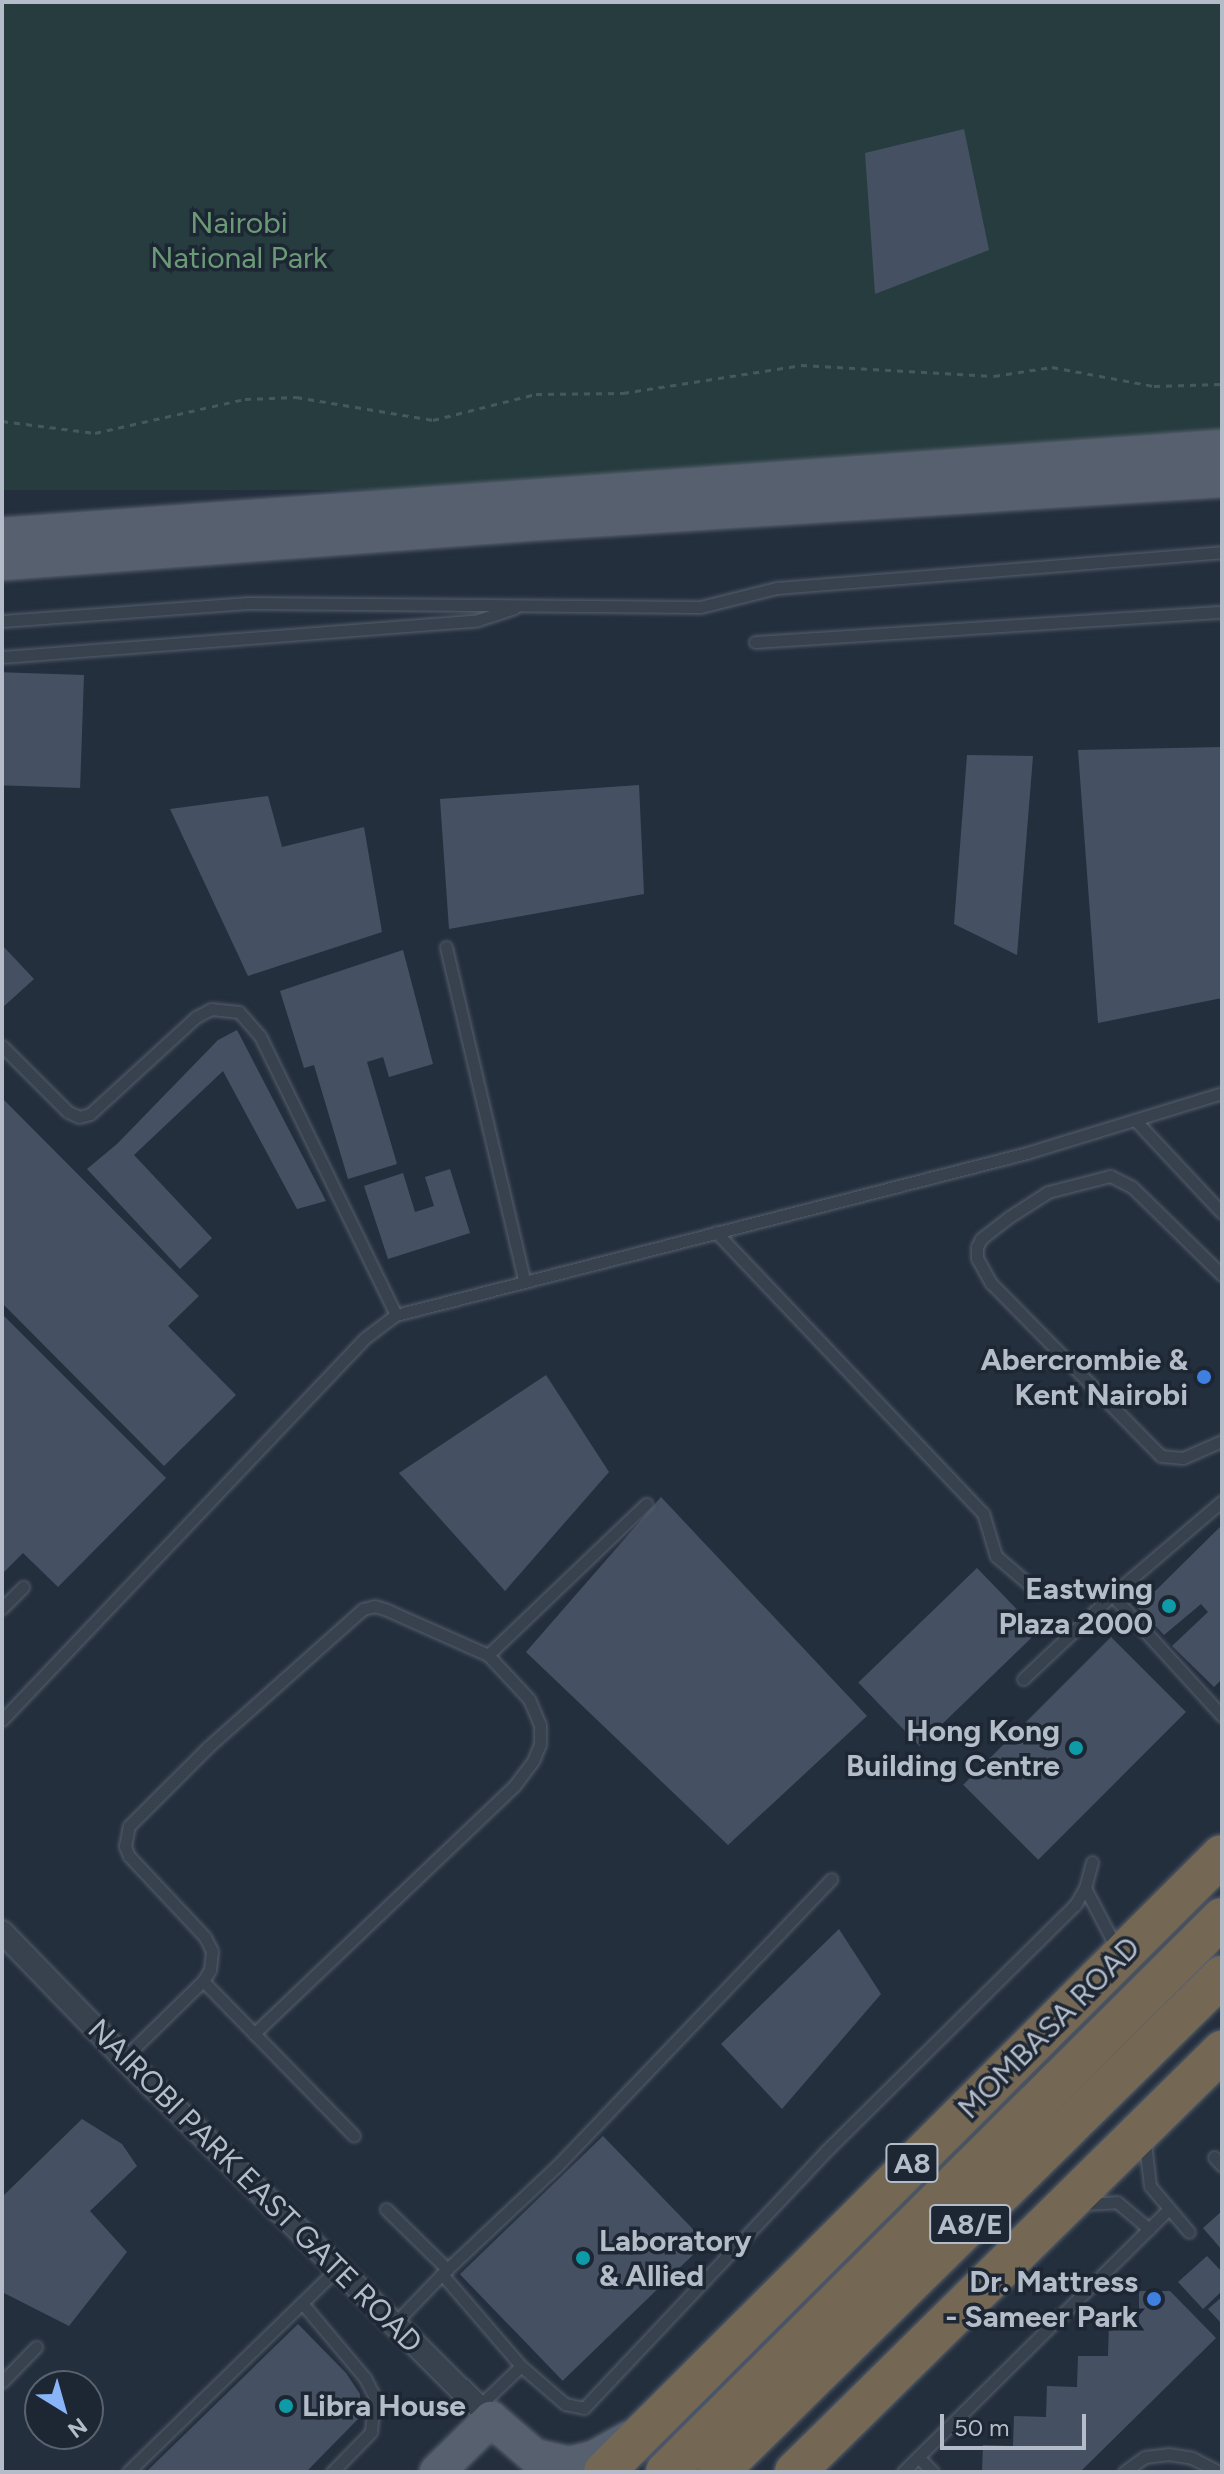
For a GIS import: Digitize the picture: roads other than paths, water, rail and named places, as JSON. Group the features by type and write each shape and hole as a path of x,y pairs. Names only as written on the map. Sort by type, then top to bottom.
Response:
{"highway":[{"name":"MOMBASA ROAD","path":"604,2472 1222,1855"},
{"name":"A8/E","path":"666,2472 1222,1918"},
{"name":"A8/E","path":"718,2472 1222,1976"},
{"path":"795,2472 1222,2051"}],"main road":[{"path":"2,535 1222,447"},
{"path":"2,563 539,523 1222,480"},
{"path":"437,2472 484,2413"},
{"name":"NAIROBI PARK EAST GATE ROAD","path":"484,2413 536,2464 569,2464 594,2458 641,2433"}],"street":[{"name":"NAIROBI PARK EAST GATE ROAD","path":"2,1932 124,2058 484,2413"}],"lane":[{"path":"2,621 248,603 700,607 777,588 1222,552"},
{"path":"2,657 478,620 517,607"},
{"path":"755,642 1222,612"},
{"path":"446,947 524,1280"},
{"path":"2,1046 68,1112 79,1117 90,1114 196,1017 211,1009 227,1008 239,1012 260,1036 396,1315"},
{"path":"2,1720 365,1338 396,1315 1027,1153 1222,1093"},
{"path":"1135,1120 1221,1211"},
{"path":"1222,1275 1132,1187 1110,1176 1048,1192 1009,1217 981,1239 977,1247 977,1258 991,1283 1161,1456 1183,1458 1222,1441"},
{"path":"716,1232 983,1513 996,1556 1039,1593"},
{"path":"1023,1679 1112,1595 1222,1501"},
{"path":"488,1655 646,1504"},
{"path":"2,1608 23,1587"},
{"path":"1112,1595 1222,1716"},
{"path":"124,2058 203,1981 210,1970 212,1951 205,1937 129,1856 125,1846 129,1826 208,1747 363,1609 375,1606 387,1610 488,1655 529,1699 540,1725 540,1744 533,1761 514,1786 254,2034"},
{"path":"386,2209 444,2271 521,2366 565,2404 584,2408 826,2151 1075,1905 1085,1888 1092,1862"},
{"path":"394,2324 444,2271 557,2166 831,1879"},
{"path":"1085,1888 1122,1957"},
{"path":"203,1981 354,2136"},
{"path":"1145,2127 1147,2179 1168,2210 1189,2232"},
{"path":"1066,2204 1117,2202 1149,2229"},
{"path":"903,2472 1168,2210"},
{"path":"128,2472 338,2268"},
{"path":"302,2303 365,2378 375,2398 371,2432 332,2472"},
{"path":"2,2382 36,2347"},
{"path":"484,2413 521,2366"},
{"path":"1124,2472 1145,2457 1168,2454 1192,2458 1220,2472"},
{"path":"918,2457 933,2472"}],"place":[{"name":"Abercrombie & Kent Nairobi","path":"1204,1377"},
{"name":"Eastwing Plaza 2000","path":"1169,1606"},
{"name":"Hong Kong Building Centre","path":"1076,1748"},
{"name":"Laboratory & Allied","path":"583,2258"},
{"name":"Dr. Mattress - Sameer Park","path":"1154,2299"},
{"name":"Libra House","path":"286,2406"}],"park label":[{"name":"Nairobi National Park","path":"239,240"}]}
